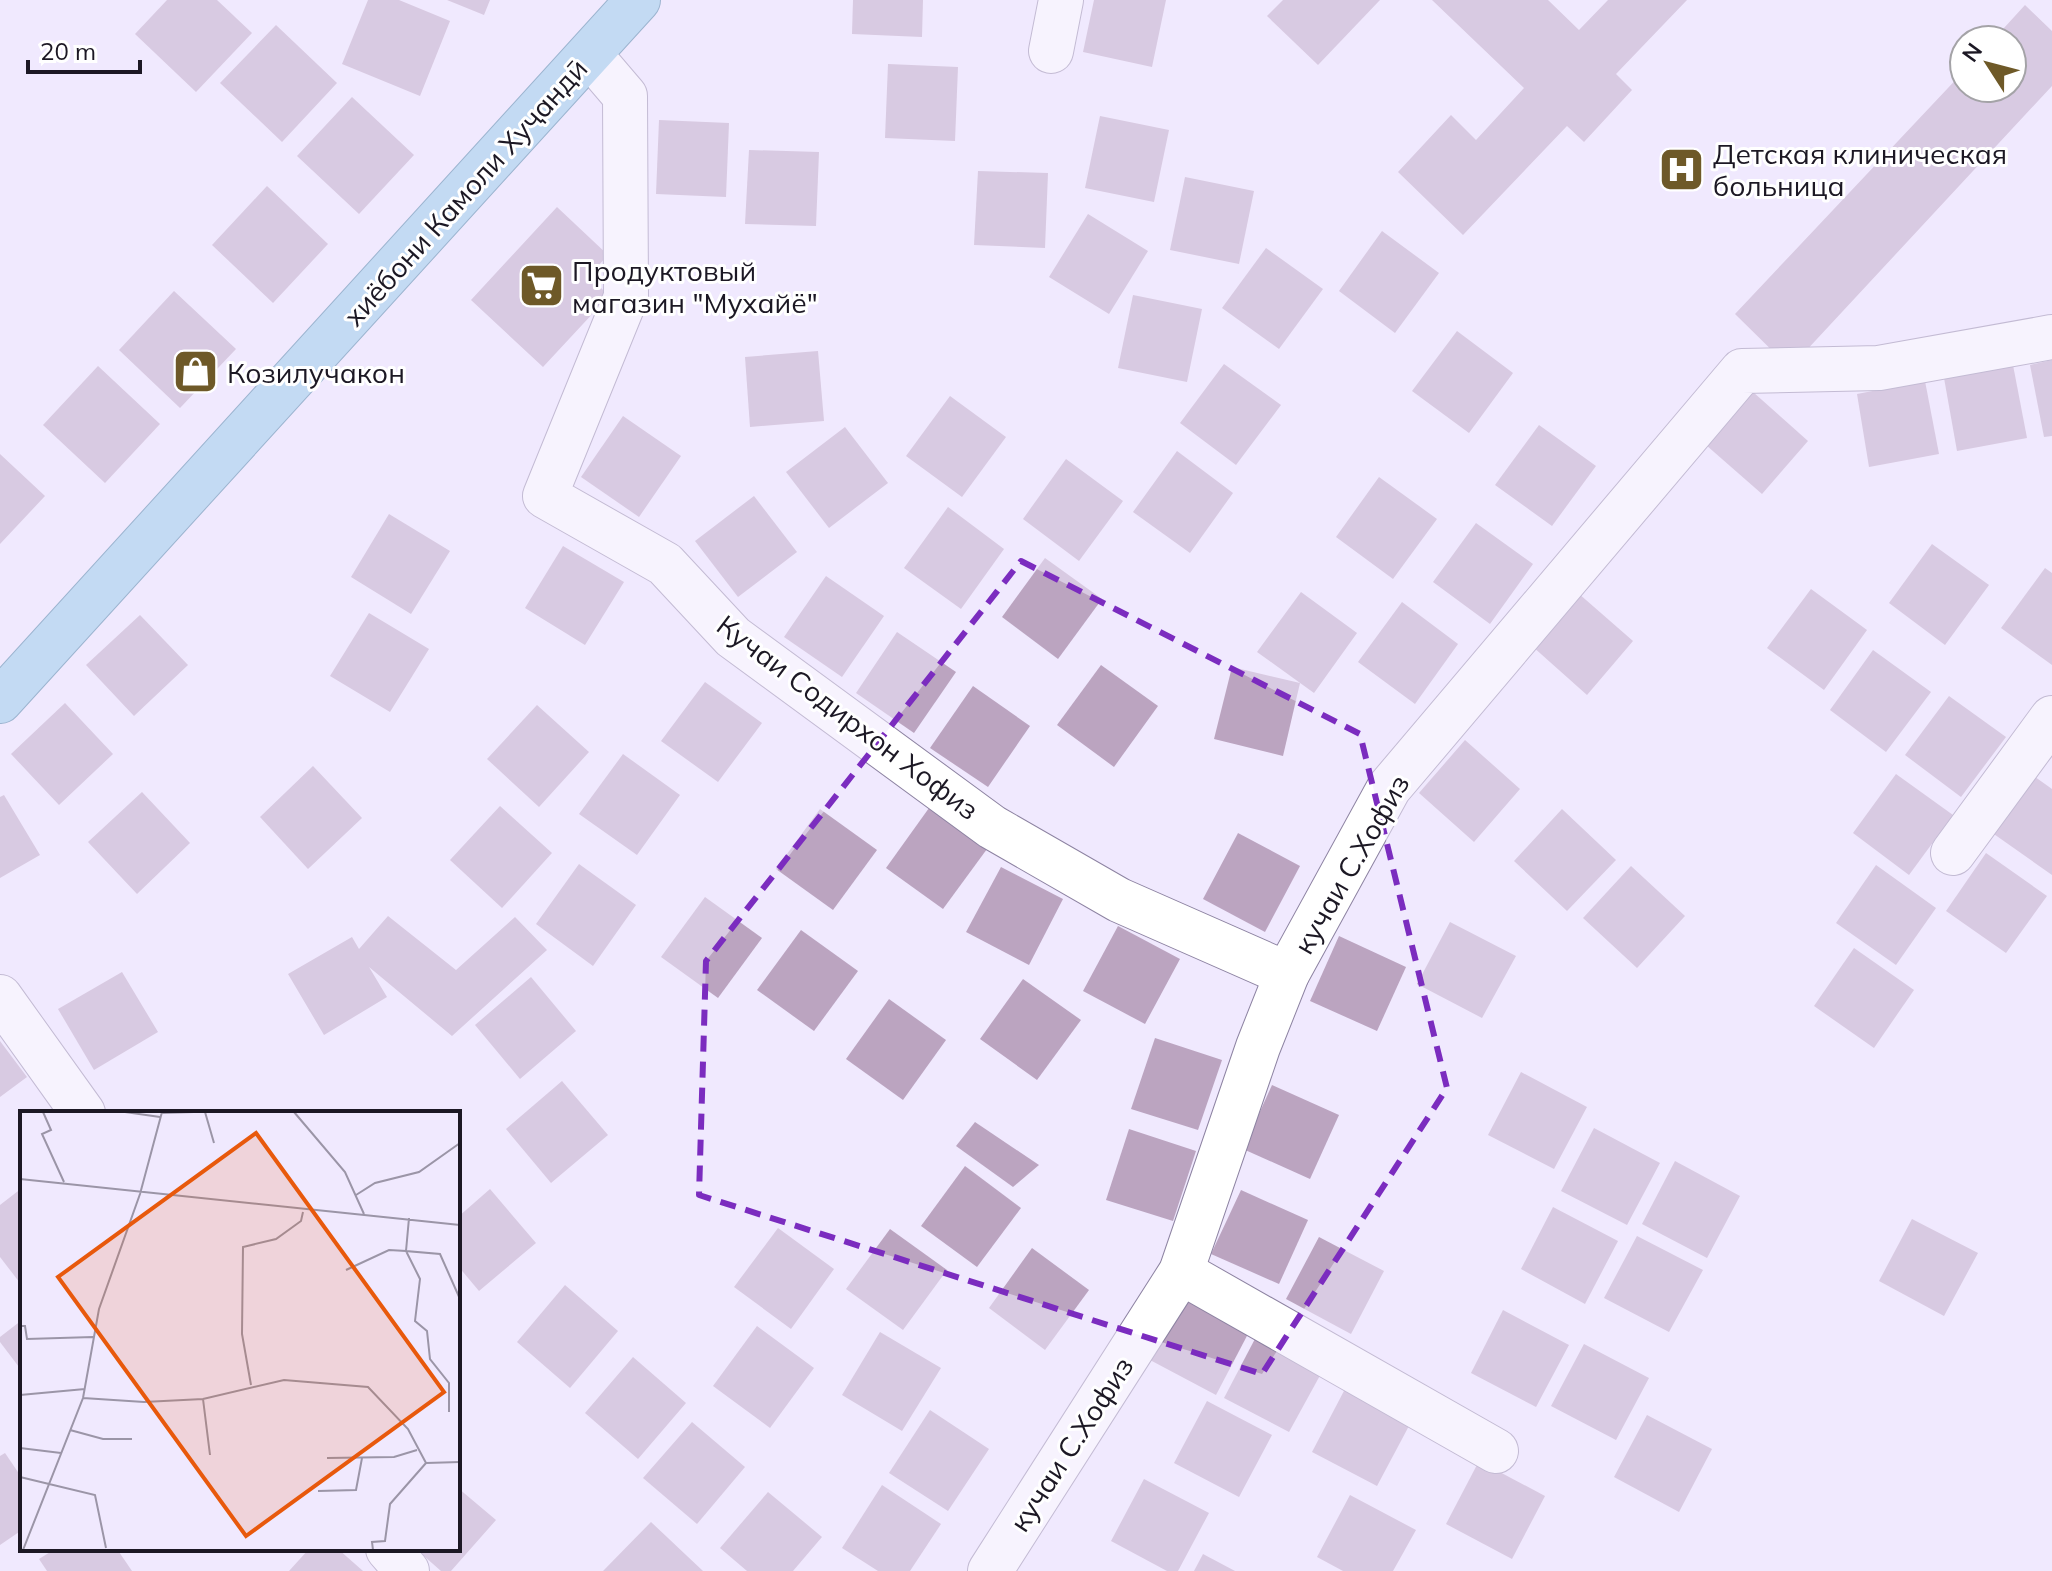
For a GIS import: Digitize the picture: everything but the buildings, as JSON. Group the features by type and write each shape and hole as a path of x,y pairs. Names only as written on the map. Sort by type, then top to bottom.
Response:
{"main road":[{"name":"хиёбони Камоли Хуҷандӣ","path":"0,661 602,0"},
{"name":"хиёбони Камоли Хуҷандӣ","path":"0,701 638,0"}],"street":[{"path":"1051,51 1061,0"},
{"name":"Кучаи Содирхон Хофиз","path":"590,55 625,96 628,211 626,297 545,496 665,564 733,637 992,827 1119,900 1287,974"},
{"name":"кучаи С.Хофиз","path":"990,1571 1181,1272 1258,1047 1287,974 1389,788 1742,371 1879,368 2052,337"},
{"path":"1953,853 2052,718"},
{"path":"0,997 82,1111"},
{"path":"1181,1272 1496,1451"},
{"path":"390,1551 407,1571"}],"highlighted area":[{"path":"1021,561 1360,734 1447,1088 1262,1374 699,1195 706,961"}],"place":[{"name":"Детская клиническая больница","path":"1682,169"},
{"name":"Продуктовый магазин \"Мухайё\"","path":"541,286"},
{"name":"Козилучакон","path":"196,372"}]}
